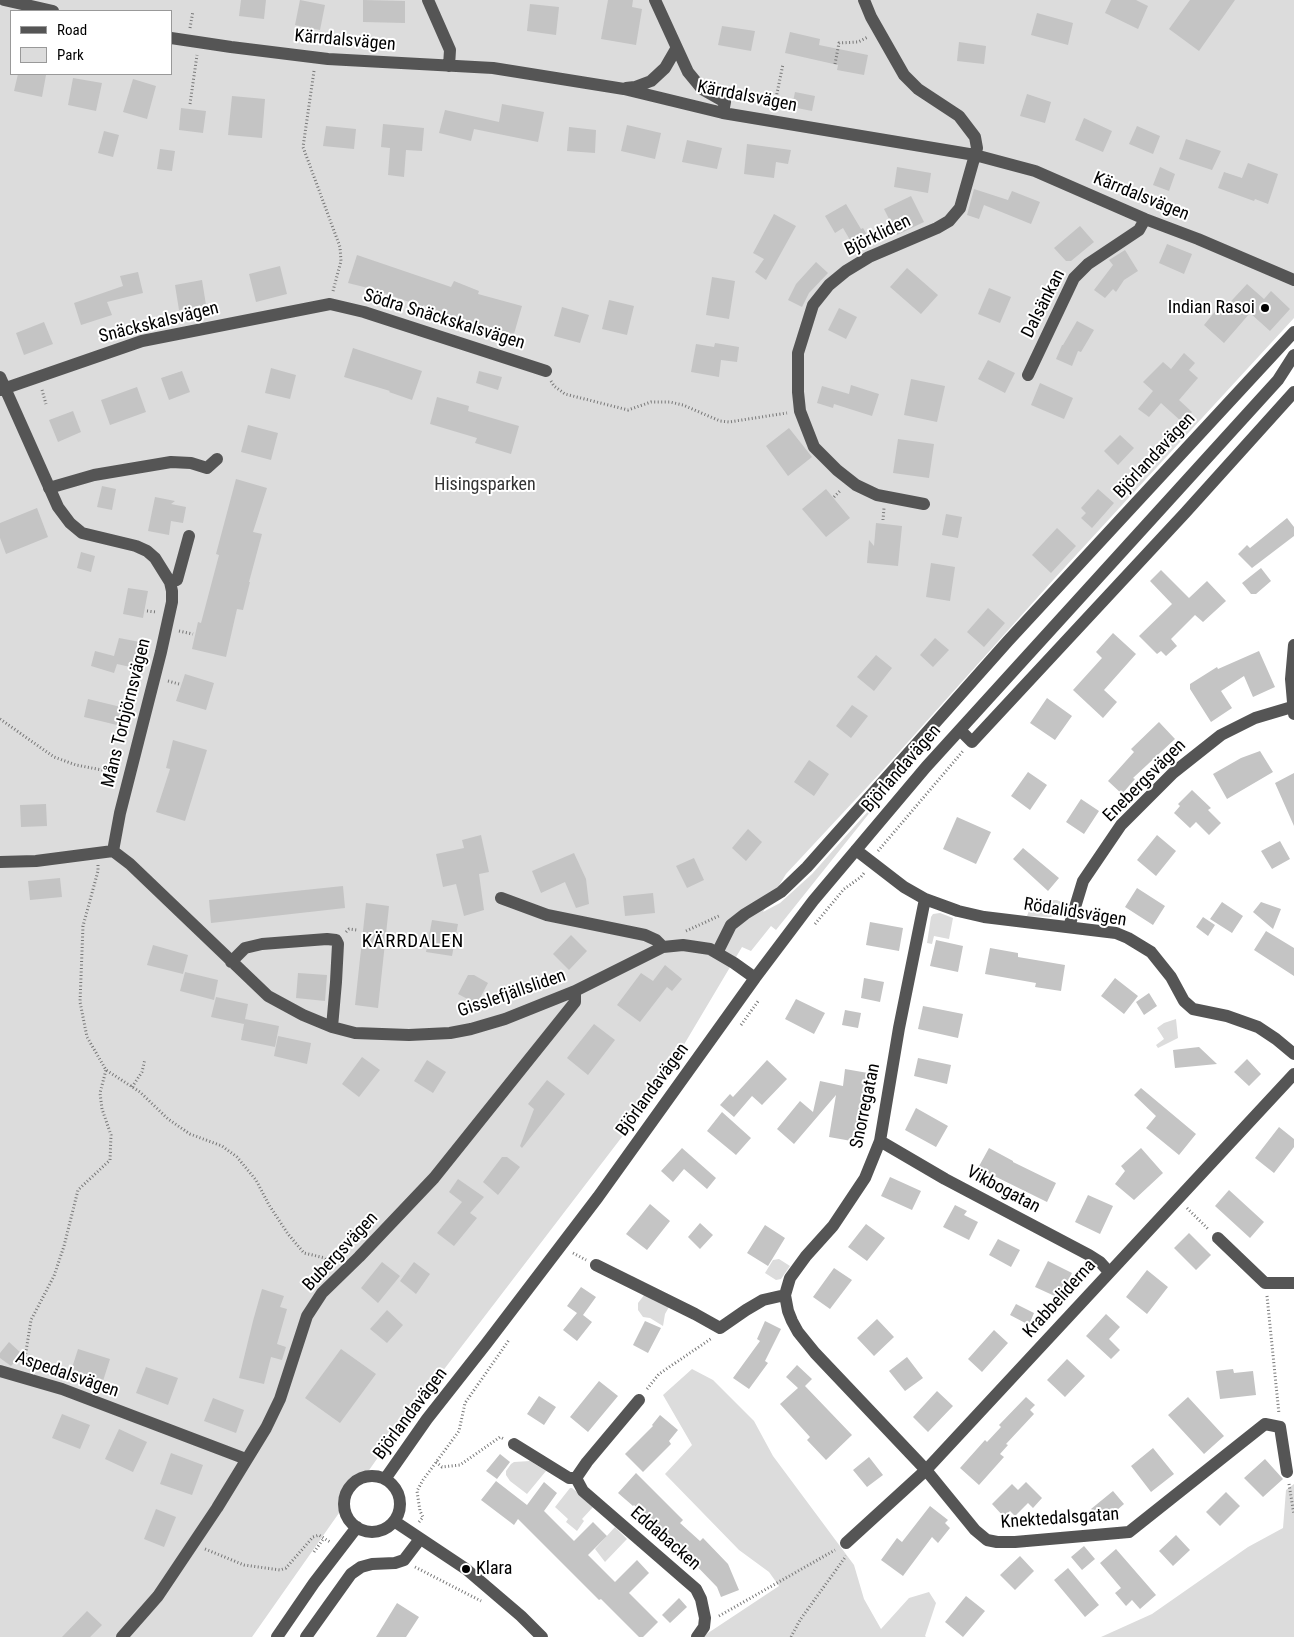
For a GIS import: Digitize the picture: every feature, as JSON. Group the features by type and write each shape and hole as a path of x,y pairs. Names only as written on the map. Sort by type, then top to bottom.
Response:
{"street":[{"path":"4,0 49,10"},
{"path":"428,0 450,50 449,66"},
{"path":"655,0 688,72 702,89 725,102 723,113"},
{"path":"864,0 904,75 918,89 959,116 975,137 975,155"},
{"name":"Kärrdalsvägen","path":"172,38 315,58 493,68 624,89 723,113 975,155 1036,171 1145,219 1198,239 1294,280"},
{"path":"624,89 652,81 665,68 676,49"},
{"name":"Björkliden","path":"924,504 877,495 856,486 814,447 800,411 798,392 801,353 813,305 829,285 846,271 869,257 949,221 960,208 975,155"},
{"name":"Dalsänkan","path":"1028,375 1074,278 1088,264 1139,230 1145,219"},
{"name":"Södra Snäckskalsvägen","path":"330,304 364,312 546,371"},
{"name":"Snäckskalsvägen","path":"2,385 142,341 330,304"},
{"name":"Björlandavägen","path":"717,953 731,925 781,892 807,867 1008,641 1294,332"},
{"name":"Björlandavägen","path":"385,1479 427,1419 598,1197 755,978 813,901 960,730 1278,380 1294,355"},
{"name":"Björlandavägen","path":"1278,380 1294,369"},
{"name":"Måns Torbjörnsvägen","path":"2,385 58,507 70,523 82,533 136,546 147,551 155,558 170,582 172,602 113,851"},
{"path":"972,742 1294,392"},
{"path":"49,488 94,475 171,462 191,463 207,468 218,459"},
{"path":"170,582 177,580 189,536"},
{"path":"1293,710 1291,679 1294,646"},
{"name":"Enebergsvägen","path":"1069,927 1084,880 1121,825 1172,773 1221,735 1255,718 1293,710"},
{"name":"Björlandavägen","path":"960,730 972,742"},
{"name":"Rödalidsvägen","path":"856,850 904,887 925,899 958,911 984,918 1116,934 1139,943 1152,952 1162,964 1184,1001 1193,1009 1227,1016 1258,1027 1294,1054"},
{"path":"0,862 36,861 113,851"},
{"name":"Gisslefjällsliden","path":"113,851 130,864 268,996 302,1015 332,1027 355,1033 381,1035 450,1033 471,1029 505,1019 575,991 664,947 682,944 710,949 755,978"},
{"path":"501,898 547,915 645,935 656,940 664,947"},
{"name":"Snorregatan","path":"785,1295 790,1278 806,1256 833,1226 865,1178 880,1141 899,1028 925,899"},
{"path":"231,962 245,948 262,944 336,940 338,944 332,1027"},
{"name":"Bubergsvägen","path":"122,1637 158,1596 217,1508 266,1428 280,1399 307,1316 322,1293 434,1178 575,1002 575,991"},
{"name":"Krabbeliderna","path":"847,1549 926,1470 1294,1074"},
{"name":"Vikbogatan","path":"880,1141 945,1179 1089,1255 1100,1262 1109,1272"},
{"path":"1218,1238 1265,1283 1294,1283"},
{"path":"596,1265 695,1314 717,1332 763,1300 785,1295 788,1311 798,1332 815,1353 926,1470"},
{"name":"Aspedalsvägen","path":"0,1371 46,1384 246,1459"},
{"path":"514,1444 569,1478 576,1478 639,1400"},
{"name":"Knektedalsgatan","path":"926,1470 975,1530 987,1540 1015,1542 1129,1532 1265,1424 1280,1427"},
{"path":"1280,1427 1287,1472"},
{"name":"Björlandavägen","path":"357,1527 349,1519 344,1508 345,1497 356,1481 366,1476 378,1476 395,1487 400,1499 399,1512 394,1521"},
{"name":"Eddabacken","path":"576,1478 583,1491 696,1589 701,1599 704,1618"},
{"path":"277,1637 357,1527 366,1531 376,1532 385,1529 394,1521 466,1569 521,1616 542,1637"},
{"path":"306,1637 351,1574 361,1567 372,1564 395,1563 404,1560 420,1539"},
{"path":"696,1637 704,1627 704,1618"}],"path":[{"path":"835,64 839,43 858,42 879,31"},
{"path":"190,104 199,43"},
{"path":"315,58 303,147 340,247 341,261 330,304"},
{"path":"772,121 783,64"},
{"path":"546,371 554,386 565,394 628,410 651,402 670,402 683,405 720,422 800,411"},
{"path":"45,385 42,387 42,392 46,404"},
{"path":"0,719 54,757 76,765 130,776"},
{"path":"814,926 844,889 861,877 896,827 972,742"},
{"path":"98,854 98,871 84,926 80,1002 87,1037 106,1070 140,1092 168,1119 190,1134 222,1146 237,1157 256,1180 269,1205 304,1254 325,1258 338,1277"},
{"path":"740,1026 761,996"},
{"path":"132,1087 142,1072 145,1059"},
{"path":"21,1376 27,1355 31,1320 54,1276 64,1246 78,1190 110,1160 111,1135 102,1109 100,1093 106,1070"},
{"path":"1177,1199 1218,1238"},
{"path":"567,1261 579,1245"},
{"path":"1265,1283 1280,1427"},
{"path":"639,1400 659,1374 717,1332"},
{"path":"423,1517 420,1511 418,1491 423,1480 459,1430 465,1403 509,1339"},
{"path":"436,1462 442,1467 460,1464 500,1437 514,1444"},
{"path":"1287,1472 1294,1516"},
{"path":"193,1543 235,1563 280,1570 286,1568 313,1537 319,1535 340,1548"},
{"path":"314,1552 324,1538"},
{"path":"704,1618 714,1618 847,1549"},
{"path":"791,1637 800,1620 847,1549"},
{"path":"404,1560 485,1603"}],"green space":[{"name":"Hisingsparken","path":"0,0 1294,0 1294,318 786,874 763,912 780,903 812,874 870,809 871,811 776,930 771,926 751,951 742,947 654,1095 393,1436 252,1637 0,1637"},
{"path":"1044,900 1057,900 1065,904 1062,911 1051,917 1027,916 1036,904"},
{"path":"940,913 953,918 949,939 934,936 932,944 927,943 931,917 933,914"},
{"path":"1176,1019 1178,1038 1158,1048 1156,1045 1164,1039 1157,1028 1164,1023"},
{"path":"779,1259 790,1266 781,1279 776,1280 765,1273 773,1260"},
{"path":"645,1294 669,1307 665,1314 663,1326 650,1318 643,1317 638,1310 638,1303"},
{"path":"692,1369 713,1380 754,1421 773,1456 854,1565 864,1599 881,1629 909,1598 929,1592 936,1603 926,1637 702,1637 779,1586 769,1572 739,1550 665,1474 692,1445 663,1395"},
{"path":"530,1461 546,1471 527,1494 510,1481 506,1471 514,1462"},
{"path":"1294,1484 1294,1637 1101,1637 1152,1614 1248,1547 1283,1528 1286,1490"},
{"path":"570,1488 594,1506 582,1519 584,1521 577,1531 566,1522 568,1519 555,1507"},
{"path":"615,1527 627,1539 605,1562 595,1549"}],"building":[{"path":"241,0 266,0 264,19 239,16"},
{"path":"300,0 325,5 320,30 295,25"},
{"path":"363,0 405,1 405,23 363,22"},
{"path":"608,0 633,0 632,7 642,9 636,45 601,39"},
{"path":"1111,0 1136,0 1148,6 1138,29 1105,13"},
{"path":"1190,0 1235,0 1199,51 1169,29"},
{"path":"530,4 559,7 556,35 527,31"},
{"path":"1037,13 1073,23 1068,45 1031,35"},
{"path":"722,26 755,31 751,51 718,45"},
{"path":"790,32 820,39 819,45 868,55 864,75 837,70 838,65 785,53"},
{"path":"959,42 986,46 984,64 957,61"},
{"path":"18,75 46,75 42,97 14,91"},
{"path":"73,78 102,83 96,111 68,105"},
{"path":"133,79 156,86 147,119 123,112"},
{"path":"795,92 815,96 812,111 792,107"},
{"path":"1027,94 1051,102 1045,123 1020,116"},
{"path":"232,96 265,99 262,138 228,135"},
{"path":"502,104 544,112 538,142 474,129 471,141 439,133 445,110 499,122"},
{"path":"181,108 206,111 203,133 179,130"},
{"path":"1084,118 1112,131 1103,152 1075,140"},
{"path":"383,124 424,128 422,151 406,150 404,177 388,175 390,148 381,147"},
{"path":"627,125 661,133 655,159 621,151"},
{"path":"326,126 356,129 354,149 323,146"},
{"path":"1137,126 1160,136 1153,154 1129,144"},
{"path":"569,127 596,130 595,153 567,151"},
{"path":"104,131 119,135 113,157 98,153"},
{"path":"1186,139 1221,151 1212,170 1179,159"},
{"path":"687,140 722,148 717,169 682,162"},
{"path":"747,144 791,150 788,164 776,162 774,178 744,174"},
{"path":"160,149 175,151 172,171 157,169"},
{"path":"1248,163 1278,174 1268,204 1218,188 1224,172 1242,178"},
{"path":"897,167 931,173 928,193 894,187"},
{"path":"1160,167 1175,174 1169,191 1153,185"},
{"path":"974,189 1008,200 1012,191 1040,202 1031,224 984,205 979,219 967,215"},
{"path":"911,196 924,222 897,235 884,209"},
{"path":"846,204 872,243 857,252 843,228 835,233 825,216"},
{"path":"774,214 796,226 766,280 755,272 764,259 753,253"},
{"path":"1080,226 1094,242 1071,261 1066,261 1054,248"},
{"path":"1167,244 1192,254 1184,274 1159,263"},
{"path":"1125,250 1138,271 1124,280 1116,292 1113,289 1105,298 1094,290 1113,265 1109,260"},
{"path":"357,255 451,287 454,281 479,291 478,294 522,306 514,334 467,322 423,305 423,307 376,290 348,283"},
{"path":"816,262 828,273 809,293 802,307 788,300 796,284"},
{"path":"280,266 287,294 256,302 249,274"},
{"path":"907,268 938,295 921,314 890,287"},
{"path":"138,272 143,293 107,302 112,315 81,325 74,303 123,286 120,276"},
{"path":"712,277 735,281 729,319 706,315"},
{"path":"202,280 206,305 179,310 175,285"},
{"path":"1247,284 1264,299 1271,291 1290,309 1270,331 1250,313 1224,343 1204,325 1217,309 1221,312"},
{"path":"989,288 1011,297 1000,323 978,314"},
{"path":"609,300 634,306 627,335 602,329"},
{"path":"562,307 589,315 580,343 554,336"},
{"path":"839,308 857,317 846,339 828,330"},
{"path":"1077,321 1094,330 1081,352 1078,351 1072,366 1056,359 1062,345"},
{"path":"44,322 53,344 24,355 16,333"},
{"path":"715,343 739,347 737,362 721,360 719,377 691,372 696,344 714,347"},
{"path":"353,348 422,371 412,400 344,377"},
{"path":"1184,353 1195,363 1189,370 1198,378 1179,400 1192,412 1182,422 1161,403 1149,417 1138,409 1153,391 1143,382 1163,362 1171,369"},
{"path":"988,360 1015,373 1005,393 978,379"},
{"path":"271,368 296,375 290,399 265,393"},
{"path":"182,371 190,392 169,400 161,378"},
{"path":"479,371 502,377 498,390 476,383"},
{"path":"911,379 945,386 937,422 904,415"},
{"path":"1040,383 1073,398 1064,419 1031,405"},
{"path":"851,385 879,394 872,416 834,404 833,408 817,403 822,386 849,394"},
{"path":"137,387 146,412 110,425 101,400"},
{"path":"437,397 469,406 468,411 519,426 511,454 475,443 477,438 430,424"},
{"path":"73,411 81,432 58,442 49,420"},
{"path":"248,425 278,433 271,460 241,452"},
{"path":"789,428 812,457 788,476 766,446"},
{"path":"1120,435 1134,448 1118,465 1104,451"},
{"path":"898,439 934,444 929,478 893,473"},
{"path":"236,479 267,488 253,532 262,534 243,610 237,609 226,657 192,649 198,622 201,623 219,555 216,554"},
{"path":"102,486 116,489 112,510 97,507"},
{"path":"826,489 850,518 826,537 802,509"},
{"path":"1098,489 1114,503 1092,528 1081,518 1086,513 1081,508"},
{"path":"155,497 175,501 171,504 186,507 183,523 171,521 169,535 148,531"},
{"path":"37,508 48,537 6,554 0,538 0,523"},
{"path":"946,514 962,517 958,538 942,535"},
{"path":"1287,518 1294,527 1294,536 1252,568 1238,554 1247,545 1250,548"},
{"path":"876,523 902,526 898,566 867,563 869,540 874,546"},
{"path":"1057,528 1076,546 1051,573 1032,555"},
{"path":"81,552 95,556 91,572 77,568"},
{"path":"931,563 955,567 950,601 926,597"},
{"path":"1261,568 1271,581 1256,594 1251,594 1242,583"},
{"path":"1161,570 1189,598 1207,581 1226,601 1203,622 1195,615 1171,639 1177,646 1166,656 1161,651 1157,654 1139,636 1172,604 1150,581"},
{"path":"128,588 148,591 143,618 123,614"},
{"path":"988,608 1005,623 984,647 967,632"},
{"path":"1113,633 1136,654 1104,690 1117,702 1103,718 1073,690 1102,658 1096,652"},
{"path":"119,638 140,642 135,668 117,664 114,673 91,666 95,651 114,656"},
{"path":"935,638 949,650 933,667 920,655"},
{"path":"1259,651 1275,687 1253,697 1244,676 1221,691 1232,708 1211,722 1190,689 1190,684 1217,667 1218,669"},
{"path":"876,655 892,668 874,691 857,677"},
{"path":"185,674 214,683 206,710 176,701"},
{"path":"1047,698 1072,716 1055,740 1030,723"},
{"path":"88,699 125,708 121,726 84,717"},
{"path":"852,705 868,716 851,738 836,726"},
{"path":"1159,722 1175,739 1133,778 1135,779 1122,794 1108,781 1134,752 1131,749"},
{"path":"173,740 207,750 185,821 156,812 170,769 166,768"},
{"path":"1260,751 1273,772 1227,799 1213,774 1241,758"},
{"path":"809,760 829,774 814,796 794,782"},
{"path":"1028,772 1047,785 1030,810 1011,796"},
{"path":"1294,773 1294,826 1275,783"},
{"path":"1192,790 1211,808 1208,810 1221,823 1209,835 1196,822 1190,828 1174,813 1180,806 1178,804"},
{"path":"1081,799 1099,811 1084,834 1066,822"},
{"path":"46,804 47,826 21,827 20,805"},
{"path":"957,817 991,832 976,864 943,849"},
{"path":"748,829 762,842 746,861 732,848"},
{"path":"481,835 489,872 479,874 484,910 464,916 456,884 443,887 436,854 464,848 462,840"},
{"path":"1157,835 1176,851 1156,876 1137,860"},
{"path":"1280,841 1290,859 1272,869 1261,851"},
{"path":"1023,848 1059,878 1048,891 1013,859"},
{"path":"574,853 586,879 589,904 576,908 565,882 541,893 532,871"},
{"path":"694,858 704,880 687,888 676,866"},
{"path":"60,878 62,897 30,900 28,881"},
{"path":"343,886 345,908 211,923 209,900"},
{"path":"1137,888 1165,906 1153,925 1125,907"},
{"path":"653,893 655,913 625,916 623,896"},
{"path":"1222,902 1243,916 1232,933 1210,919"},
{"path":"1261,902 1281,909 1273,929 1253,912"},
{"path":"366,903 389,906 378,1008 355,1005"},
{"path":"1203,917 1215,925 1208,936 1196,927"},
{"path":"432,920 458,924 452,956 426,952"},
{"path":"870,922 903,928 899,951 866,945"},
{"path":"1266,931 1294,948 1294,976 1254,950"},
{"path":"571,935 587,951 569,970 553,954"},
{"path":"936,940 963,946 958,972 930,966"},
{"path":"153,945 188,955 183,974 147,965"},
{"path":"990,948 1018,953 1018,957 1065,965 1061,991 1035,987 1036,983 985,974"},
{"path":"665,965 682,979 672,991 667,987 640,1022 617,1005 641,973 653,981"},
{"path":"185,972 218,980 214,1000 180,991"},
{"path":"298,973 327,975 325,1001 296,998"},
{"path":"468,975 474,975 488,983 477,1004 458,994"},
{"path":"864,978 884,982 880,1002 861,998"},
{"path":"1115,978 1138,996 1124,1014 1101,996"},
{"path":"1149,993 1157,1006 1144,1015 1136,1002"},
{"path":"216,997 248,1004 244,1024 211,1017"},
{"path":"796,999 825,1013 814,1034 785,1019"},
{"path":"923,1006 963,1014 958,1038 918,1029"},
{"path":"845,1010 861,1013 858,1028 842,1025"},
{"path":"245,1019 279,1026 275,1047 241,1040"},
{"path":"594,1024 615,1040 588,1075 567,1058"},
{"path":"278,1036 311,1043 307,1064 274,1056"},
{"path":"1199,1047 1217,1064 1175,1068 1173,1050"},
{"path":"362,1057 380,1070 359,1097 342,1084"},
{"path":"918,1058 951,1065 947,1084 914,1076"},
{"path":"1247,1059 1261,1074 1249,1086 1234,1072"},
{"path":"427,1060 446,1072 433,1093 414,1081"},
{"path":"767,1060 787,1079 762,1105 752,1096 734,1117 720,1105 730,1094 733,1097"},
{"path":"845,1069 868,1073 857,1142 829,1137 836,1095 794,1144 777,1129 800,1101 813,1112 820,1081 843,1086"},
{"path":"547,1080 565,1094 522,1148 520,1146 534,1109 528,1104"},
{"path":"1141,1088 1196,1134 1179,1155 1146,1128 1156,1116 1134,1095"},
{"path":"916,1108 948,1126 936,1147 905,1130"},
{"path":"722,1112 751,1138 736,1155 707,1131"},
{"path":"1279,1127 1294,1139 1294,1147 1274,1173 1255,1158"},
{"path":"682,1148 716,1178 707,1189 684,1169 673,1182 661,1171"},
{"path":"989,1148 1056,1183 1047,1202 978,1168"},
{"path":"1141,1148 1163,1173 1134,1200 1115,1184 1125,1171 1121,1166"},
{"path":"502,1157 507,1157 520,1167 498,1195 483,1182"},
{"path":"890,1177 921,1191 912,1210 881,1196"},
{"path":"458,1179 484,1197 470,1213 477,1218 454,1246 437,1233 462,1202 449,1192"},
{"path":"1229,1190 1264,1222 1250,1238 1215,1206"},
{"path":"1088,1195 1113,1206 1100,1234 1075,1222"},
{"path":"650,1204 670,1221 647,1250 626,1234"},
{"path":"955,1205 967,1211 964,1215 978,1222 969,1240 943,1227"},
{"path":"700,1223 713,1235 700,1249 688,1237"},
{"path":"866,1224 885,1238 867,1261 848,1247"},
{"path":"765,1225 785,1238 768,1266 747,1253"},
{"path":"1189,1233 1211,1255 1196,1270 1174,1248"},
{"path":"998,1239 1020,1250 1011,1267 989,1255"},
{"path":"1048,1261 1072,1273 1059,1298 1035,1287"},
{"path":"382,1262 400,1276 378,1303 361,1288"},
{"path":"414,1262 430,1274 416,1294 400,1281"},
{"path":"834,1268 852,1280 830,1309 813,1297"},
{"path":"1147,1270 1168,1287 1147,1314 1126,1297"},
{"path":"581,1287 596,1297 583,1315 592,1322 577,1341 563,1330 577,1313 567,1306"},
{"path":"262,1289 284,1296 280,1307 287,1309 277,1344 286,1347 282,1360 271,1357 264,1384 239,1378"},
{"path":"1016,1304 1034,1313 1029,1325 1010,1315"},
{"path":"387,1310 403,1325 387,1343 370,1329"},
{"path":"1106,1314 1120,1327 1109,1339 1120,1350 1111,1359 1086,1336"},
{"path":"877,1319 894,1337 874,1356 857,1338"},
{"path":"645,1321 661,1328 648,1353 633,1345"},
{"path":"765,1321 781,1329 765,1361 768,1363 749,1389 733,1378 760,1341 757,1339"},
{"path":"994,1330 1008,1343 982,1372 968,1359"},
{"path":"9,1342 22,1354 11,1366 0,1358 0,1353"},
{"path":"78,1349 110,1359 103,1381 71,1371"},
{"path":"341,1349 376,1374 340,1423 305,1398"},
{"path":"907,1357 923,1378 905,1391 889,1371"},
{"path":"1067,1359 1085,1376 1065,1397 1047,1380"},
{"path":"797,1365 812,1379 805,1386 852,1435 826,1460 807,1440 810,1437 780,1404 798,1388 786,1377"},
{"path":"146,1367 178,1378 168,1405 136,1393"},
{"path":"1233,1369 1234,1373 1253,1371 1256,1395 1220,1399 1216,1371"},
{"path":"599,1381 618,1396 588,1432 570,1417"},
{"path":"937,1391 953,1406 928,1432 913,1417"},
{"path":"539,1396 556,1407 544,1425 527,1414"},
{"path":"1026,1397 1035,1405 1030,1410 1034,1414 1006,1444 1008,1445 1000,1454 1004,1457 979,1485 960,1468 985,1440 987,1442 1001,1427 999,1425"},
{"path":"1188,1397 1224,1436 1204,1454 1168,1415"},
{"path":"213,1398 244,1410 236,1433 204,1421"},
{"path":"62,1414 90,1425 80,1449 52,1438"},
{"path":"660,1415 678,1430 669,1441 671,1444 643,1472 625,1454 653,1426"},
{"path":"119,1429 147,1442 133,1472 105,1459"},
{"path":"1153,1448 1174,1474 1151,1492 1131,1466"},
{"path":"171,1453 203,1465 192,1495 160,1484"},
{"path":"500,1454 510,1462 497,1479 486,1471"},
{"path":"869,1457 883,1475 867,1487 853,1470"},
{"path":"1265,1459 1283,1479 1263,1497 1244,1478"},
{"path":"636,1473 683,1520 680,1523 700,1541 703,1538 728,1564 739,1590 721,1597 717,1587 687,1554 666,1537 634,1505 618,1493"},
{"path":"496,1481 527,1505 544,1482 557,1493 544,1511 574,1541 593,1522 607,1536 588,1555 615,1582 637,1560 649,1573 629,1593 658,1622 643,1637 639,1637 518,1519 514,1525 481,1500"},
{"path":"1026,1482 1042,1498 1033,1508 1028,1503 1015,1516 1010,1511 1004,1517 992,1504 1012,1484 1018,1490"},
{"path":"1113,1491 1124,1504 1102,1523 1091,1509"},
{"path":"1226,1492 1240,1506 1220,1526 1206,1512"},
{"path":"930,1506 948,1520 945,1523 950,1528 938,1543 932,1537 903,1576 881,1560 897,1538 902,1542"},
{"path":"156,1509 176,1517 164,1547 144,1539"},
{"path":"1176,1535 1190,1550 1173,1566 1159,1551"},
{"path":"1084,1546 1095,1559 1082,1570 1071,1557"},
{"path":"1116,1549 1156,1595 1140,1609 1132,1600 1126,1606 1115,1593 1121,1588 1100,1563"},
{"path":"1020,1556 1034,1571 1015,1590 1000,1575"},
{"path":"1068,1568 1099,1605 1085,1617 1054,1580"},
{"path":"966,1596 985,1611 963,1637 945,1622"},
{"path":"679,1598 687,1607 670,1623 662,1615"},
{"path":"397,1603 419,1617 406,1637 376,1637"},
{"path":"87,1611 102,1625 90,1637 62,1637"}],"place":[{"name":"Indian Rasoi","path":"1265,308"},
{"name":"Klara","path":"466,1569"}],"district":[{"name":"KÄRRDALEN","path":"413,942"}]}
